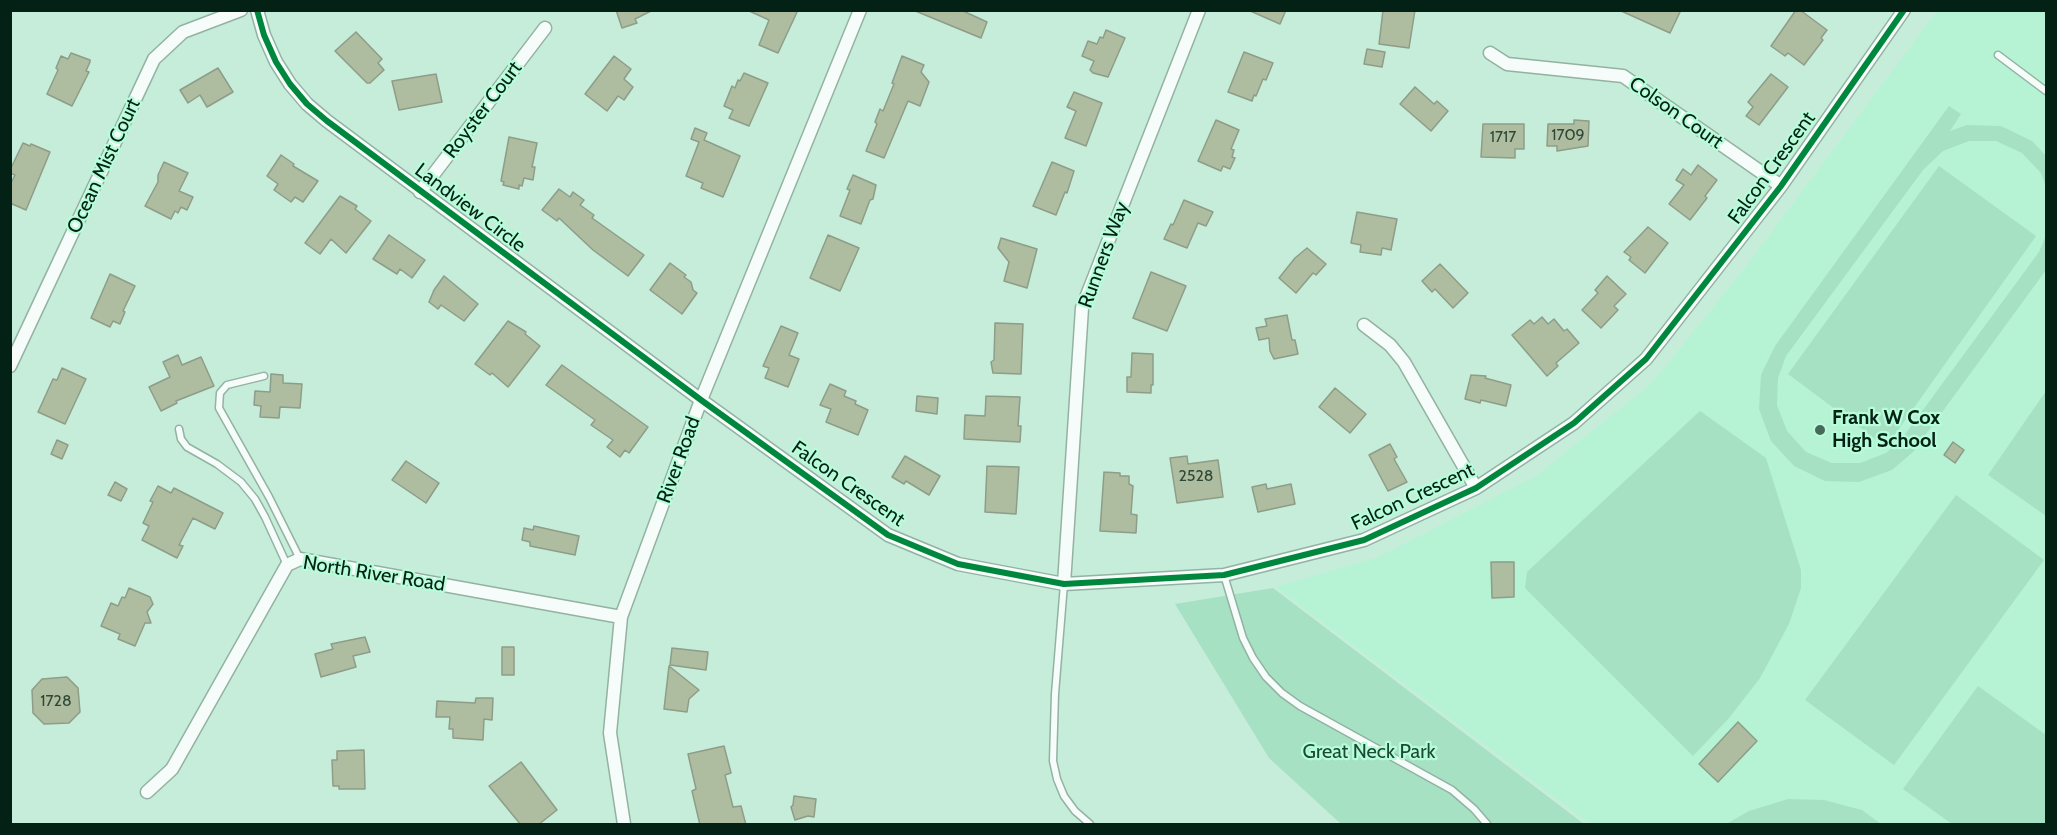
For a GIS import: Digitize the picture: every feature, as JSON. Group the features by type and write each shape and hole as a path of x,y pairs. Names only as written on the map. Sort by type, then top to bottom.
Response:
{"street":[{"name":"Ocean Mist Court","path":"10,366 154,59 183,32 241,10"},
{"name":"Landview Circle","path":"257,10 264,35 276,62 290,84 307,104 420,192 701,400"},
{"name":"River Road","path":"624,825 609,733 621,617 701,400 860,10"},
{"name":"Runners Way","path":"1064,584 1082,308 1199,10"},
{"name":"Falcon Crescent","path":"701,400 888,535 958,564 1064,584 1224,575 1364,540 1476,488 1574,423 1646,359 1781,186 1904,10"},
{"name":"Royster Court","path":"420,192 545,28"},
{"name":"Colson Court","path":"1490,53 1507,64 1623,76 1781,186"},
{"path":"1364,325 1390,345 1404,362 1476,488"},
{"name":"North River Road","path":"147,792 172,769 287,565 300,559 621,617"}],"lane":[{"path":"1998,55 2046,92"},
{"path":"264,376 226,386 220,393 219,408 300,559"},
{"path":"178,429 187,447 217,464 241,482 255,499 266,517 287,565"},
{"path":"1224,575 1243,638 1266,677 1282,693 1300,706 1452,790 1474,809 1487,825"},
{"path":"1064,584 1055,694 1053,761 1064,796 1075,811 1090,825"}],"shaded area":[{"name":"Frank W Cox High School","path":"1937,11 2046,11 2046,824 1590,824 1276,587 1379,557 1536,476 1651,384 1741,273"}],"green space":[{"path":"1949,106 1961,114 1950,131 1967,125 2001,126 2032,141 2046,156 2046,187 2041,173 2022,153 1996,141 1969,141 1943,151 1923,170 1786,356 1778,378 1777,405 1787,431 1806,452 1832,463 1860,463 1886,453 1901,440 2039,252 2046,235 2046,270 1913,452 1892,470 1859,482 1825,481 1794,466 1771,441 1759,409 1761,375 1775,346"},
{"path":"1939,166 2036,236 1886,447 1788,374"},
{"path":"2046,391 2046,516 1988,475"},
{"path":"1700,411 1766,458 1801,570 1801,588 1789,624 1760,678 1729,718 1693,756 1525,588 1527,572"},
{"path":"1956,495 2044,560 1894,765 1805,700"},
{"name":"Great Neck Park","path":"1273,588 1584,824 1341,824 1269,758 1175,604"},
{"path":"1978,686 2046,735 2046,824 1952,824 1903,789"},
{"path":"1788,799 1824,800 1862,810 1881,824 1726,824 1749,811"}],"building":[{"path":"616,10 653,10 635,19 637,23 622,28"},
{"path":"747,10 798,10 778,53 759,45 769,20"},
{"path":"913,10 961,10 987,22 981,38"},
{"path":"1248,10 1286,10 1280,24"},
{"path":"1383,10 1415,10 1409,48 1379,44"},
{"path":"1619,10 1681,10 1670,33"},
{"path":"1796,10 1800,10 1827,30 1821,38 1823,40 1804,65 1788,53 1785,56 1771,46"},
{"path":"1106,30 1125,38 1108,77 1093,73 1090,70 1094,61 1082,56 1088,41 1097,44 1100,37 1103,38"},
{"path":"356,32 382,59 378,63 384,70 370,83 367,83 335,51"},
{"path":"1367,49 1385,52 1382,67 1364,64"},
{"path":"1244,52 1273,63 1266,80 1263,79 1252,101 1228,92"},
{"path":"71,53 90,60 86,71 89,72 72,106 47,94 58,70 56,68 61,56 68,59"},
{"path":"614,56 631,69 624,79 633,87 624,100 618,96 607,111 585,94"},
{"path":"902,56 924,65 921,72 929,82 920,106 908,101 884,158 866,151 877,124 875,122 880,109 883,111 894,84 892,83"},
{"path":"218,68 233,92 207,107 200,95 188,103 180,90"},
{"path":"744,73 768,83 749,126 729,118 733,110 724,106 732,86 735,88"},
{"path":"436,74 442,102 399,110 392,81"},
{"path":"1771,74 1788,87 1759,125 1746,116 1753,107 1748,102"},
{"path":"1415,87 1434,104 1437,101 1448,111 1431,131 1400,104"},
{"path":"1074,92 1102,103 1086,146 1065,138 1076,111 1067,107"},
{"path":"1216,120 1239,130 1231,149 1234,150 1232,157 1235,158 1230,169 1223,166 1221,171 1198,161"},
{"path":"1574,120 1589,121 1588,146 1557,151 1557,146 1547,146 1548,124 1574,124"},
{"path":"1483,124 1524,124 1524,149 1515,149 1515,158 1481,157"},
{"path":"695,128 707,133 704,140 740,156 723,197 701,188 703,183 686,176 699,142 691,139"},
{"path":"509,137 537,143 532,167 535,167 533,180 524,178 519,189 503,185 504,182 501,181"},
{"path":"23,143 50,152 26,210 10,203 10,185 15,175 10,173 10,170"},
{"path":"281,155 294,164 293,166 318,181 303,202 295,197 291,202 274,190 278,184 267,176"},
{"path":"164,162 188,173 179,191 193,197 187,210 181,207 178,213 175,211 171,219 145,206 158,182 158,175"},
{"path":"1052,162 1074,171 1067,193 1065,192 1056,215 1033,206"},
{"path":"1698,165 1717,180 1690,220 1669,204 1684,185 1676,180 1683,169 1691,175"},
{"path":"853,175 876,185 873,199 870,200 861,224 840,216"},
{"path":"559,189 570,197 573,192 584,200 580,205 594,215 592,218 644,255 628,276 593,250 559,218 557,221 542,210"},
{"path":"340,196 357,206 355,209 371,221 346,253 331,239 320,254 305,243"},
{"path":"1184,200 1213,212 1206,226 1198,223 1187,248 1164,239"},
{"path":"1357,212 1397,219 1391,250 1382,248 1381,255 1360,252 1361,245 1351,243"},
{"path":"1648,227 1668,243 1645,273 1629,260 1631,257 1624,252"},
{"path":"389,235 425,260 412,278 400,269 397,274 373,259"},
{"path":"828,235 859,248 840,291 810,278"},
{"path":"1001,238 1037,249 1027,288 1004,281 1009,262 998,248"},
{"path":"1307,248 1326,264 1316,275 1313,273 1296,293 1279,278 1295,258"},
{"path":"670,263 686,275 684,277 691,282 693,290 697,293 682,314 650,290"},
{"path":"1440,264 1468,293 1453,308 1435,289 1432,292 1422,281"},
{"path":"1151,272 1186,286 1167,331 1133,318"},
{"path":"110,274 135,286 123,311 125,312 120,324 113,321 110,327 91,318"},
{"path":"444,276 478,304 464,321 441,305 438,309 429,302"},
{"path":"1607,276 1626,294 1614,306 1618,310 1601,328 1582,310 1598,293 1595,290"},
{"path":"1287,315 1292,340 1295,340 1298,354 1274,359 1270,351 1269,338 1259,340 1256,328 1267,326 1265,319"},
{"path":"1542,317 1548,324 1554,319 1579,343 1556,363 1558,366 1547,376 1512,335 1530,320 1534,324"},
{"path":"508,321 526,332 525,334 540,346 508,387 492,373 490,375 475,364"},
{"path":"995,323 1023,324 1021,374 993,373 991,362 994,360"},
{"path":"781,326 798,333 789,355 799,359 788,387 765,378 769,368 763,366"},
{"path":"1132,353 1153,354 1151,393 1127,392 1127,377 1131,377"},
{"path":"178,355 182,365 201,357 214,386 176,401 177,403 161,411 149,387 170,377 163,362"},
{"path":"562,365 648,427 629,453 625,450 620,457 607,447 613,440 591,425 595,420 546,385"},
{"path":"62,368 86,379 65,424 38,412 53,379 57,380"},
{"path":"271,374 283,375 283,383 302,384 300,408 280,407 279,418 260,417 261,406 254,405 255,391 270,392"},
{"path":"1471,375 1486,376 1485,378 1511,385 1506,406 1465,399"},
{"path":"830,384 846,391 844,396 868,410 858,435 826,422 831,409 820,405"},
{"path":"1335,388 1366,414 1350,433 1319,407"},
{"path":"917,396 938,398 937,414 916,411"},
{"path":"986,396 1020,397 1018,426 1021,426 1020,442 964,439 965,415 985,416"},
{"path":"57,440 68,445 62,459 51,454"},
{"path":"1953,442 1964,450 1955,463 1944,455"},
{"path":"1390,444 1397,457 1394,459 1407,482 1388,491 1369,455"},
{"path":"905,456 940,476 929,495 906,481 904,484 892,477"},
{"path":"1187,456 1188,464 1218,460 1223,497 1177,503 1170,458"},
{"path":"406,461 439,483 426,503 392,480"},
{"path":"987,466 1019,467 1016,514 985,512"},
{"path":"1104,472 1129,476 1129,484 1133,486 1131,514 1137,515 1136,533 1100,531"},
{"path":"115,482 127,489 121,501 108,495"},
{"path":"1266,484 1267,489 1291,484 1295,504 1258,512 1252,487"},
{"path":"158,486 171,493 174,488 223,513 215,529 193,518 179,545 183,546 177,558 142,540 149,526 143,523"},
{"path":"534,526 579,536 575,555 530,546 530,542 522,540 524,528 533,530"},
{"path":"1491,562 1514,562 1514,597 1492,598"},
{"path":"129,588 150,597 153,604 147,612 151,623 145,623 135,646 118,639 120,634 101,626 111,603 118,606 122,597 125,598"},
{"path":"365,637 370,652 353,656 356,667 321,677 315,654 333,649 331,644"},
{"path":"502,647 514,647 514,675 502,675"},
{"path":"672,648 708,652 706,670 670,665"},
{"path":"669,666 699,690 689,699 687,712 664,709"},
{"path":"67,677 78,688 80,712 69,723 44,724 33,713 32,690 42,679"},
{"path":"476,698 493,698 492,720 484,719 483,740 453,738 453,729 449,729 450,717 436,717 437,701 475,703"},
{"path":"1738,722 1757,741 1718,782 1699,764"},
{"path":"724,746 731,773 725,775 733,807 741,806 746,825 700,825 692,791 696,789 688,754"},
{"path":"364,750 365,789 339,789 339,786 333,786 332,760 337,760 337,751"},
{"path":"521,762 557,810 538,825 521,825 489,786"},
{"path":"794,796 816,799 814,817 808,816 795,820 791,807"}],"cycle path":[{"path":"257,10 264,35 276,62 290,84 307,104 327,121 701,400 888,535 958,564 1064,584 1224,575 1364,540 1476,488 1574,423 1646,359 1781,186 1904,10"}],"place":[{"name":"Frank W Cox High School","path":"1820,430"}]}
